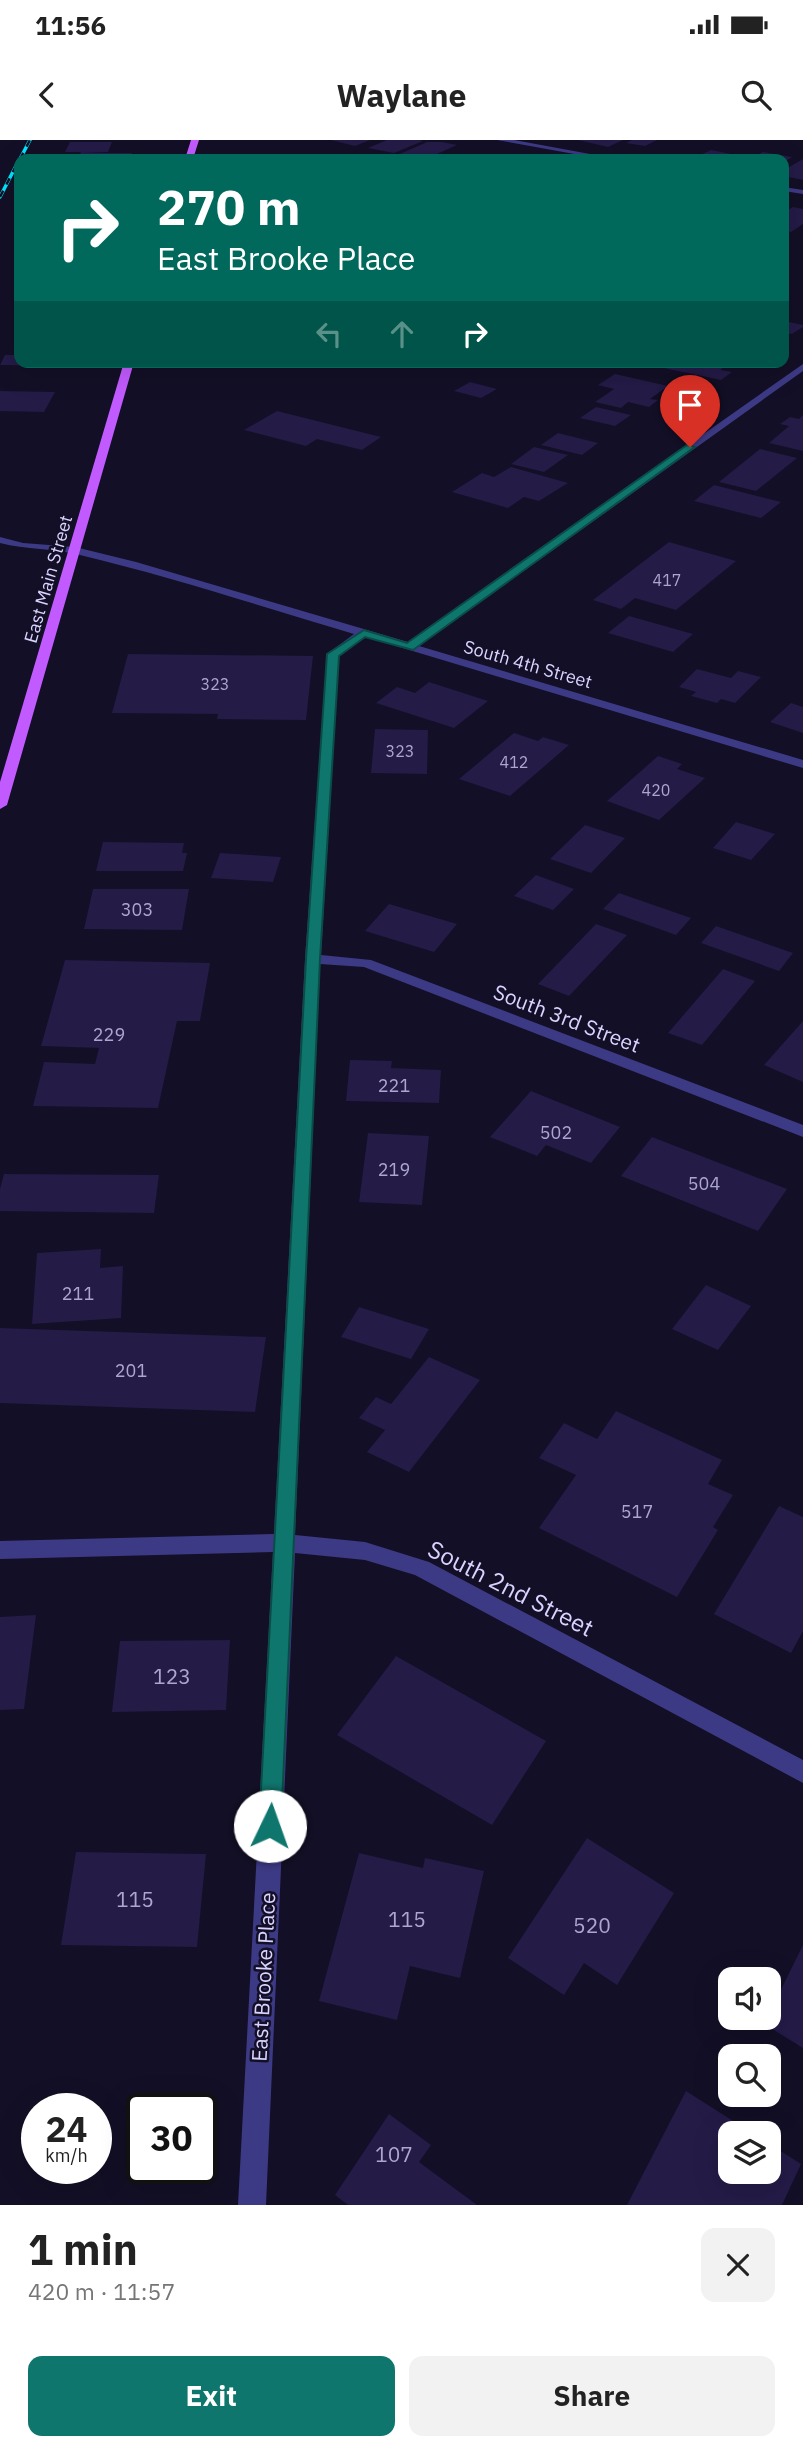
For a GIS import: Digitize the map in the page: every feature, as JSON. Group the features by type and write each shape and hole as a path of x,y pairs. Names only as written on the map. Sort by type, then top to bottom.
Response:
{"main road":[{"name":"East Main Street","path":"0,805 127,368"}],"street":[{"path":"501,140 584,154"},
{"path":"409,647 803,367"},
{"name":"South 4th Street","path":"0,540 23,546 75,550 803,764"},
{"name":"East Brooke Place","path":"252,2205 313,959 333,654 364,633"},
{"name":"South 3rd Street","path":"313,959 366,963 803,1131"},
{"name":"South 2nd Street","path":"0,1550 284,1544 365,1551 421,1568 803,1772"}],"building":[{"path":"331,140 370,140 355,146"},
{"path":"387,140 423,141 394,153 368,148"},
{"path":"578,140 623,140 608,147"},
{"path":"632,140 657,140 645,146 626,143"},
{"path":"70,142 112,142 108,152 85,153 132,153 80,154 81,152 65,152"},
{"path":"427,142 457,145 437,154 400,154"},
{"path":"711,150 731,154 703,154"},
{"path":"803,159 803,180 789,177 789,167"},
{"path":"793,207 803,209 803,224 791,232 789,231 789,209"},
{"path":"789,322 803,325 803,327 789,334"},
{"path":"5,355 14,355 14,365 0,365"},
{"path":"664,368 723,368 720,370 732,372 721,380"},
{"path":"615,374 668,386 650,399 658,400 649,407 628,402 621,408 595,402 614,389 598,385"},
{"path":"470,382 497,389 481,398 454,391"},
{"path":"0,391 55,392 44,412 0,411"},
{"path":"596,407 631,415 615,426 580,418"},
{"path":"277,411 381,437 362,450 317,439 306,446 244,430"},
{"path":"803,415 803,451 769,443 789,426 780,424 790,417 799,419"},
{"path":"558,433 598,443 582,455 541,445"},
{"path":"534,447 568,455 544,472 511,464"},
{"path":"760,449 797,458 756,491 719,482"},
{"path":"511,467 568,483 539,501 524,497 508,508 452,492 482,473 494,477"},
{"path":"714,485 781,502 761,518 694,501"},
{"path":"669,542 736,561 676,610 635,598 621,609 593,600"},
{"path":"629,616 693,634 673,652 608,633"},
{"path":"128,654 313,656 306,720 217,719 218,714 112,713"},
{"path":"697,669 731,678 738,671 761,677 735,703 721,699 717,703 691,696 696,692 679,687"},
{"path":"429,682 488,701 454,728 376,703 397,687 415,693"},
{"path":"791,703 803,707 803,733 770,722"},
{"path":"375,729 428,730 427,774 371,773"},
{"path":"514,733 538,741 543,737 569,745 510,796 459,779"},
{"path":"658,756 682,764 677,769 705,778 659,820 607,801"},
{"path":"736,822 775,834 751,860 713,848"},
{"path":"585,825 625,838 591,873 550,859"},
{"path":"103,842 184,843 182,853 187,853 183,871 96,871"},
{"path":"220,853 281,857 273,882 211,878"},
{"path":"536,875 574,889 553,910 514,896"},
{"path":"93,889 189,889 182,930 84,929"},
{"path":"619,893 691,918 676,935 603,909"},
{"path":"389,904 457,924 434,952 365,931"},
{"path":"596,924 627,935 569,996 538,984"},
{"path":"716,926 793,953 779,971 701,943"},
{"path":"65,960 210,963 200,1021 177,1021 158,1108 33,1106 44,1062 95,1064 99,1048 41,1046"},
{"path":"723,969 755,981 702,1045 668,1033"},
{"path":"803,1021 803,1082 764,1065"},
{"path":"350,1060 392,1061 391,1068 441,1070 439,1103 346,1101"},
{"path":"531,1091 620,1127 591,1163 546,1145 537,1156 490,1137"},
{"path":"368,1133 429,1136 422,1205 359,1202"},
{"path":"652,1137 787,1189 758,1231 621,1176"},
{"path":"4,1174 159,1175 154,1213 0,1211 0,1189"},
{"path":"101,1249 100,1268 123,1266 121,1318 32,1324 37,1253"},
{"path":"706,1285 751,1306 718,1350 672,1329"},
{"path":"359,1307 429,1329 411,1359 341,1337"},
{"path":"0,1328 266,1337 255,1412 0,1403"},
{"path":"429,1357 480,1380 409,1472 367,1452 385,1430 359,1418 376,1397 391,1404"},
{"path":"616,1411 722,1460 708,1484 733,1495 713,1527 718,1530 677,1597 539,1528 576,1475 539,1458 564,1423 597,1439"},
{"path":"779,1506 803,1517 803,1631 791,1653 714,1614"},
{"path":"36,1615 24,1709 0,1710 0,1617"},
{"path":"230,1640 226,1710 112,1712 120,1641"},
{"path":"396,1656 546,1741 492,1825 337,1735"},
{"path":"587,1838 674,1893 617,1985 584,1963 564,1995 508,1958"},
{"path":"76,1852 206,1854 197,1947 61,1945"},
{"path":"359,1853 423,1868 425,1858 484,1871 460,1978 410,1966 397,2020 319,2001"},
{"path":"803,1945 803,2048 774,2030 781,2030 781,1990"},
{"path":"686,2091 733,2121 718,2121 718,2184 781,2184 781,2151 801,2164 782,2205 627,2205"},
{"path":"389,2114 431,2145 419,2162 477,2205 348,2205 335,2195"}],"railway":[{"path":"23,154 30,140"},
{"path":"0,197 14,170"}],"route":[{"path":"270,1826 313,959 333,654 364,633 409,647 690,447"}]}
